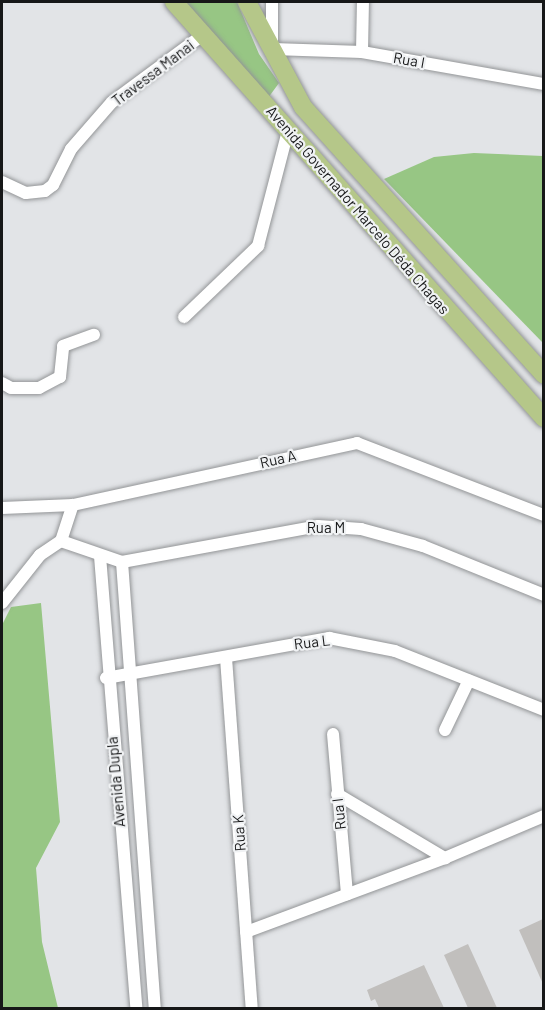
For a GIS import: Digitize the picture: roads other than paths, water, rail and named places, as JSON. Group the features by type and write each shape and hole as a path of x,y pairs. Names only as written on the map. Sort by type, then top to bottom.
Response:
{"main road":[{"name":"Avenida Governador Marcelo Déda Chagas","path":"174,2 543,418"},
{"name":"Avenida Governador Marcelo Déda Chagas","path":"247,2 303,107 543,375"}],"street":[{"path":"272,2 272,47"},
{"path":"362,52 363,2"},
{"name":"Travessa Manai","path":"2,182 26,193 45,190 53,185 71,149 112,102 204,34"},
{"name":"Rua I","path":"272,47 362,52 543,84"},
{"path":"184,316 258,246 288,130"},
{"path":"2,383 11,388 39,388 60,377 63,346 94,335"},
{"name":"Rua A","path":"2,508 73,505 357,443 543,515"},
{"path":"2,603 40,555 61,541 73,505"},
{"name":"Rua M","path":"61,541 100,556 122,561 301,527 343,526 423,546 543,595"},
{"name":"Avenida Dupla","path":"100,556 106,678 135,1008"},
{"name":"Avenida Dupla","path":"122,561 128,673 155,1008"},
{"name":"Rua L","path":"106,678 226,658 310,640 351,639 395,651 543,710"},
{"name":"Rua K","path":"226,658 252,1008"},
{"path":"446,730 469,680"},
{"name":"Rua I","path":"333,734 347,894"},
{"path":"337,794 445,858"},
{"path":"246,932 445,858 543,816"}]}
